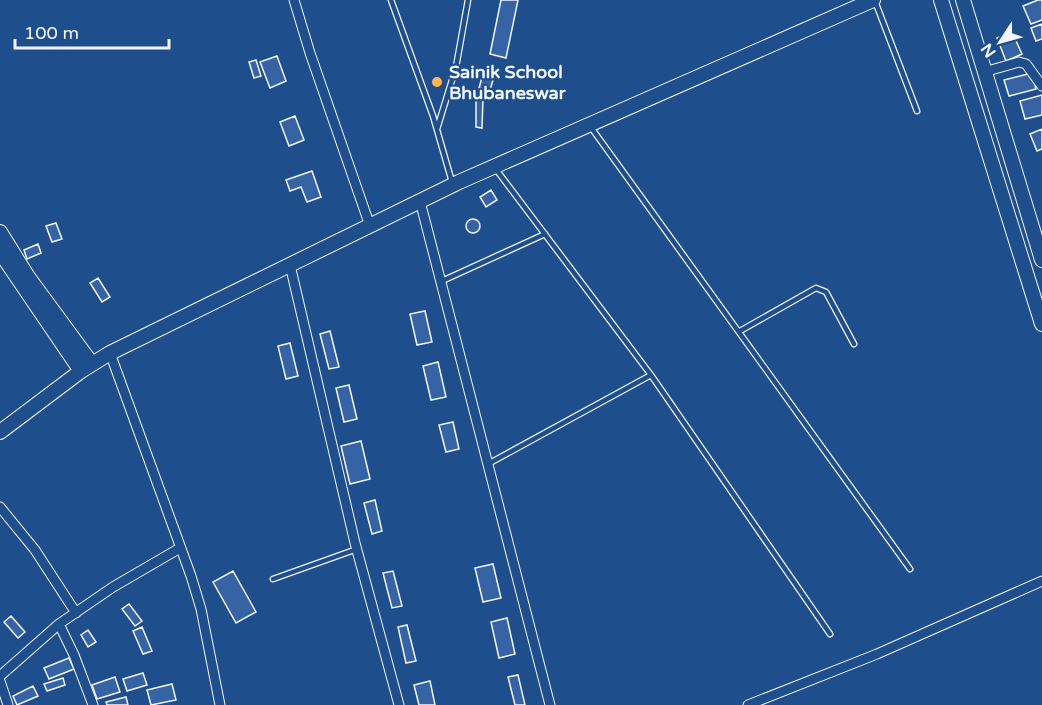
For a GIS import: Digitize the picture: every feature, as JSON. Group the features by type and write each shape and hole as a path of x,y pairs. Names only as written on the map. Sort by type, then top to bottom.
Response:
{"street":[{"path":"294,0 309,53 370,226"},
{"path":"0,432 86,367 110,353 453,185 874,0"},
{"path":"941,0 1042,324"},
{"path":"963,0 1042,260"},
{"path":"984,72 1019,62 1026,64 1042,86"},
{"path":"420,201 550,705"},
{"path":"0,232 86,367"},
{"path":"0,252 86,367"},
{"path":"290,265 357,549 399,705"},
{"path":"110,353 201,609 219,705"},
{"path":"0,507 35,550 76,612"},
{"path":"0,676 59,624 113,587 180,548"},
{"path":"748,705 877,654 1042,580"},
{"path":"59,624 75,655 93,705"},
{"path":"0,681 8,705"}],"lane":[{"path":"391,0 437,129 453,185"},
{"path":"437,129 456,68 468,0"},
{"path":"874,0 917,111"},
{"path":"589,125 910,569"},
{"path":"494,167 651,375 830,634"},
{"path":"442,281 545,234"},
{"path":"740,331 816,288 826,292 854,344"},
{"path":"488,464 651,375"},
{"path":"273,579 357,549"}],"building":[{"path":"501,0 518,0 506,58 490,54"},
{"path":"1042,0 1042,20 1031,24 1023,6"},
{"path":"1042,24 1042,39 1036,41 1031,28"},
{"path":"1012,32 1022,54 1006,61 997,38"},
{"path":"277,56 286,81 270,88 260,62"},
{"path":"256,60 261,76 254,78 249,62"},
{"path":"1032,73 1036,89 1009,96 1004,80"},
{"path":"483,74 494,77 490,90 479,88"},
{"path":"1042,95 1042,115 1025,119 1020,101"},
{"path":"476,99 483,99 482,128 476,127"},
{"path":"295,116 304,140 289,146 280,122"},
{"path":"1042,129 1042,149 1037,151 1030,134"},
{"path":"312,171 321,197 307,202 301,187 290,191 286,180"},
{"path":"491,190 497,200 486,207 480,197"},
{"path":"473,219 478,221 480,226 478,231 473,233 468,231 466,226 468,221"},
{"path":"56,223 62,239 52,242 46,226"},
{"path":"38,244 41,253 27,259 24,250"},
{"path":"98,278 110,297 102,302 90,283"},
{"path":"425,311 432,342 417,345 410,314"},
{"path":"330,331 339,367 329,369 320,334"},
{"path":"290,343 298,376 286,379 278,346"},
{"path":"438,362 446,397 431,400 423,366"},
{"path":"349,385 357,419 344,422 336,388"},
{"path":"453,422 459,449 446,452 439,425"},
{"path":"361,441 370,479 350,484 341,446"},
{"path":"375,500 382,531 372,534 364,503"},
{"path":"493,564 501,598 483,602 475,568"},
{"path":"233,571 256,612 236,623 213,582"},
{"path":"393,571 402,606 392,608 383,573"},
{"path":"129,604 142,621 135,626 122,609"},
{"path":"11,616 25,632 18,638 4,622"},
{"path":"507,618 515,654 499,658 491,622"},
{"path":"407,625 416,661 406,663 398,627"},
{"path":"142,627 152,651 143,654 133,631"},
{"path":"88,630 96,642 88,647 81,635"},
{"path":"69,658 74,669 49,679 44,668"},
{"path":"143,673 147,685 127,691 123,679"},
{"path":"518,675 525,705 515,705 508,677"},
{"path":"115,677 120,692 97,699 92,685"},
{"path":"63,678 65,685 47,691 44,684"},
{"path":"430,681 435,705 419,705 414,685"},
{"path":"172,684 176,700 151,705 147,690"},
{"path":"33,686 38,696 17,705 13,696"},
{"path":"126,697 128,705 107,705 106,702"}],"place":[{"name":"Sainik School Bhubaneswar","path":"437,82"}]}
